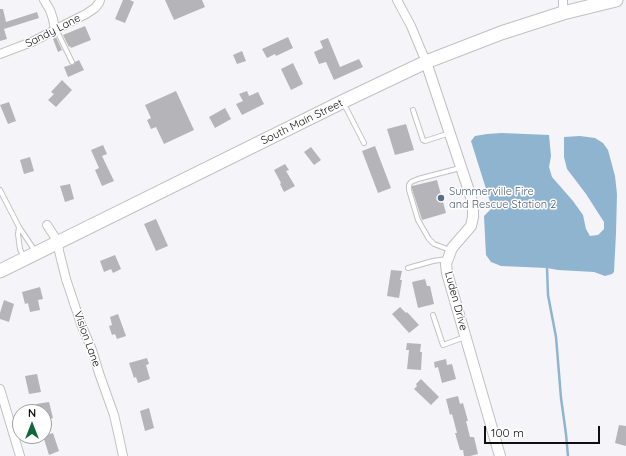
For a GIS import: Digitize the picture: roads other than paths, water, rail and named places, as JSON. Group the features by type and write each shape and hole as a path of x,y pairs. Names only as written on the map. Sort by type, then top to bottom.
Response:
{"main road":[{"name":"South Main Street","path":"0,271 426,62 501,33 563,6 581,6 613,0"}],"street":[{"path":"44,0 50,10 56,30"},
{"name":"Sandy Lane","path":"0,54 34,41 56,30 91,11 100,0"},
{"path":"396,0 411,26 426,62 471,197 473,217 470,226 456,242 449,254"},
{"name":"Vision Lane","path":"47,224 58,242 66,279 114,415 123,456"},
{"name":"Luden Drive","path":"449,254 446,264 446,273 500,456"},
{"path":"0,389 20,456"}],"lane":[{"path":"56,30 72,62"},
{"path":"343,102 364,143"},
{"path":"413,110 423,140 425,141 450,132"},
{"path":"449,254 429,239 418,220 409,190 409,185 411,182 418,179 462,167"},
{"path":"0,190 22,231 30,256"},
{"path":"19,227 18,234 20,249 30,256"},
{"path":"408,268 433,261 449,254"},
{"path":"433,315 443,345 465,337"}],"water":[{"path":"502,133 549,135 551,156 549,167 552,177 583,215 586,229 590,236 598,235 604,229 604,222 586,194 567,169 564,157 564,137 580,136 595,138 603,143 608,150 615,176 617,194 614,272 612,274 605,276 594,272 501,266 491,262 486,255 484,216 492,208 471,141 475,136"}],"waterway":[{"path":"547,268 548,295 556,337 568,456"}],"place":[{"name":"Summerville Fire and Rescue Station 2","path":"441,198"}]}
